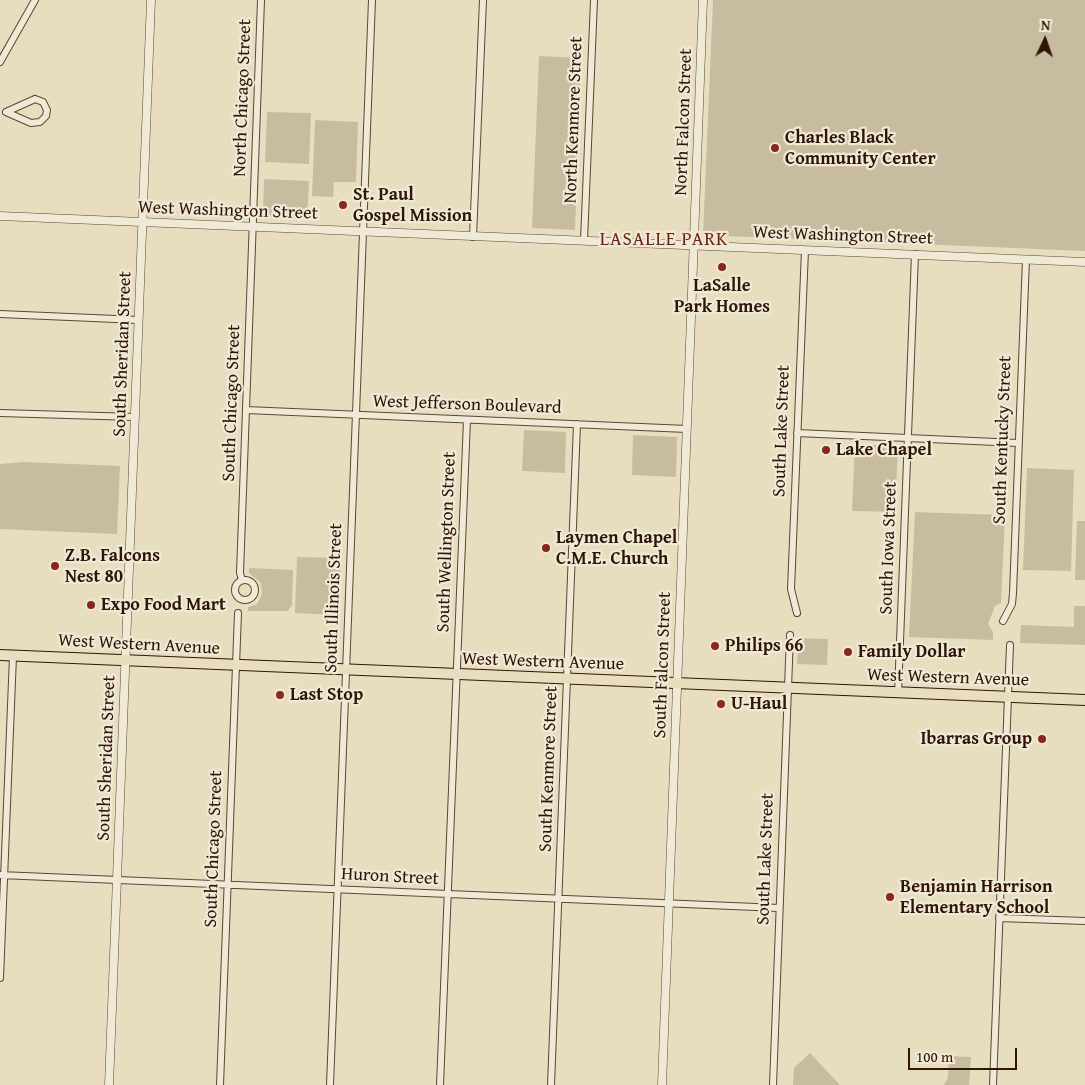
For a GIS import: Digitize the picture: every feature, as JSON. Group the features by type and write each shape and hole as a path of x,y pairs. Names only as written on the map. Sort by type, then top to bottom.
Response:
{"main road":[{"name":"West Western Avenue","path":"0,655 1085,700"}],"street":[{"path":"0,62 35,0"},
{"name":"South Sheridan Street","path":"109,1085 151,0"},
{"name":"North Chicago Street","path":"254,227 262,0"},
{"name":"South Illinois Street","path":"330,1085 372,0"},
{"path":"473,236 483,0"},
{"name":"North Kenmore Street","path":"584,241 594,0"},
{"name":"North Falcon Street","path":"694,245 703,0"},
{"path":"35,99 43,102 47,112 43,120 36,124 3,111 35,99"},
{"name":"West Washington Street","path":"0,216 1085,262"},
{"name":"South Chicago Street","path":"242,580 240,573 254,227"},
{"name":"South Falcon Street","path":"662,1085 694,245"},
{"name":"South Lake Street","path":"796,613 791,589 805,250"},
{"name":"South Iowa Street","path":"898,693 915,254"},
{"name":"South Kentucky Street","path":"1003,621 1012,604 1013,593 1026,259"},
{"path":"0,314 139,320"},
{"name":"West Jefferson Boulevard","path":"246,410 687,429"},
{"path":"0,413 135,417"},
{"name":"South Wellington Street","path":"440,1085 467,420"},
{"name":"South Kenmore Street","path":"552,1085 577,424"},
{"path":"797,433 1018,443"},
{"name":"South Chicago Street","path":"220,1085 238,614"},
{"name":"South Lake Street","path":"772,1085 790,635"},
{"path":"993,1085 1010,645"},
{"path":"0,978 2,875 13,656"},
{"name":"Huron Street","path":"2,875 779,908"},
{"path":"999,918 1085,921"}],"shaded area":[{"path":"713,0 1085,0 1085,251 703,235"},
{"path":"539,56 581,58 575,230 532,228"},
{"path":"267,112 311,113 309,164 265,162"},
{"path":"315,120 358,122 356,182 334,182 333,197 312,196"},
{"path":"264,179 309,181 307,219 263,217"},
{"path":"524,430 566,432 565,473 522,471"},
{"path":"633,435 677,437 676,477 632,475"},
{"path":"855,444 898,446 895,512 852,511"},
{"path":"24,462 120,466 117,534 0,529 0,464"},
{"path":"1027,468 1074,470 1071,571 1023,570"},
{"path":"915,512 1005,515 1001,603 995,606 988,624 993,632 993,640 909,637"},
{"path":"1077,521 1085,521 1085,580 1075,580"},
{"path":"297,557 341,558 339,615 295,613"},
{"path":"249,568 293,570 292,605 288,611 248,611 248,607 257,604 262,594 261,583 249,573"},
{"path":"1074,606 1085,606 1085,645 1020,643 1021,625 1074,627"},
{"path":"799,638 828,639 827,665 797,664"},
{"path":"810,1053 840,1085 793,1085 794,1068"},
{"path":"949,1056 971,1057 969,1085 944,1085 948,1077"}],"place":[{"name":"Charles Black Community Center","path":"775,148"},
{"name":"St. Paul Gospel Mission","path":"343,205"},
{"name":"LaSalle Park Homes","path":"722,267"},
{"name":"Lake Chapel","path":"826,450"},
{"name":"Laymen Chapel C.M.E. Church","path":"546,548"},
{"name":"Z.B. Falcons Nest 80","path":"55,566"},
{"name":"Expo Food Mart","path":"91,605"},
{"name":"Philips 66","path":"715,646"},
{"name":"Family Dollar","path":"848,652"},
{"name":"Last Stop","path":"280,695"},
{"name":"U-Haul","path":"721,704"},
{"name":"Ibarras Group","path":"1042,739"},
{"name":"Benjamin Harrison Elementary School","path":"890,897"}],"district":[{"name":"LASALLE PARK","path":"664,240"}]}
